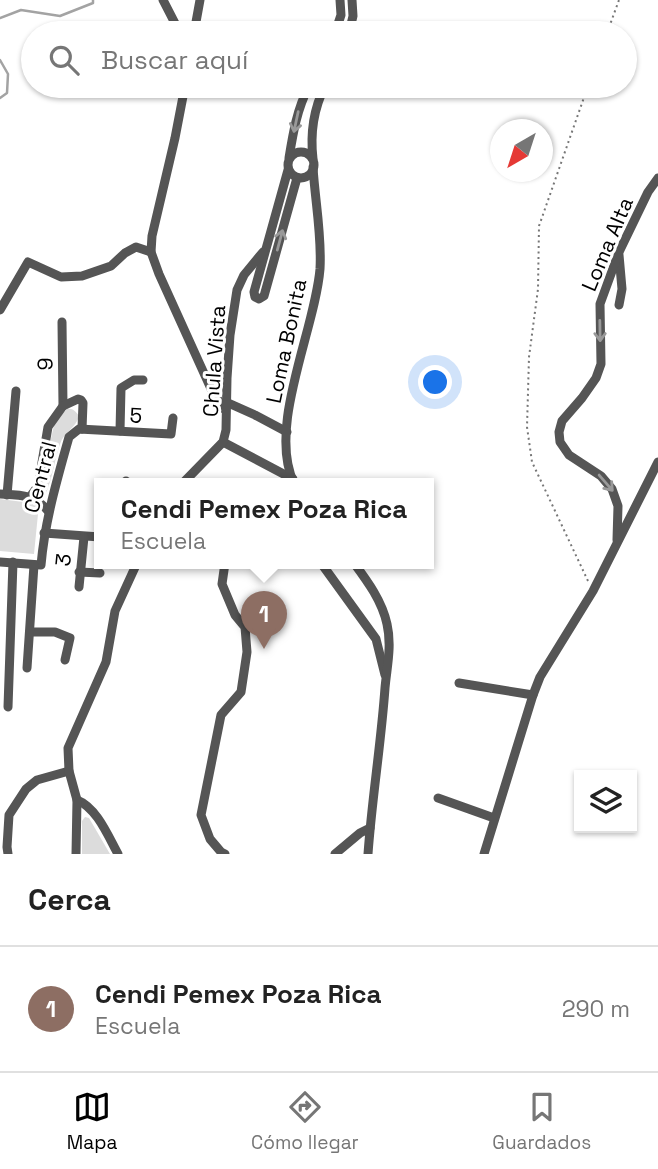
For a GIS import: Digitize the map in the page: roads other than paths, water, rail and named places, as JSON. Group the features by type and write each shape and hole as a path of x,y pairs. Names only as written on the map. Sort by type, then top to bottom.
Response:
{"street":[{"path":"163,0 174,21"},
{"path":"196,21 200,0"},
{"path":"339,21 340,0"},
{"path":"352,0 352,21"},
{"path":"182,98 150,252 212,391 226,406 255,415 287,432"},
{"name":"Loma Bonita","path":"297,178 264,296 259,299 254,292 288,165 302,98"},
{"name":"Loma Bonita","path":"293,478 287,461 287,432 295,380 316,299 320,267 311,141 314,112 320,98"},
{"path":"298,152 307,153 313,163 309,175 301,178 290,173 288,165 290,157 298,152"},
{"name":"Loma Alta","path":"617,542 618,506 612,489 601,477 569,455 560,442 559,432 562,421 596,378 601,364 600,304 619,252 648,192 658,178"},
{"path":"0,310 28,262 61,277 82,276 111,266 124,253 136,247 150,252"},
{"name":"Chula Vista","path":"188,478 223,442 226,430 230,335 237,290 244,275 265,249"},
{"path":"619,252 622,289 620,305"},
{"name":"9","path":"62,321 64,406"},
{"path":"120,431 121,388 134,380 143,380"},
{"path":"16,391 3,494 37,499 48,510"},
{"name":"Central","path":"27,668 37,565 48,510 69,437 82,429 81,400 64,406 48,427 38,486 30,497"},
{"name":"5","path":"82,429 171,434 173,418"},
{"name":"Chula Vista","path":"223,442 289,478"},
{"name":"Loma Alta","path":"484,854 540,677 593,591 658,462"},
{"path":"44,533 94,537"},
{"name":"3","path":"79,587 84,537"},
{"path":"0,562 37,565"},
{"path":"8,707 13,562"},
{"path":"129,569 130,576"},
{"path":"76,854 77,800 69,771 68,748 106,662 115,611 134,569"},
{"path":"224,569 222,583 235,615 245,627 247,652 240,692 221,715 201,815 209,839 225,854"},
{"path":"325,569 376,639 386,680"},
{"path":"358,569 381,604 390,643 368,854"},
{"path":"79,572 100,573"},
{"path":"30,632 55,632 70,638 65,660"},
{"path":"459,683 533,695"},
{"path":"8,854 9,815 26,789 37,780 69,771"},
{"path":"438,798 494,818"},
{"path":"77,800 90,809 118,854"},
{"path":"335,854 370,828"}],"waterway":[{"path":"0,18 21,10 60,16 93,3 93,0"},
{"path":"0,60 8,74 7,93 0,98"}],"place":[{"name":"Cendi Pemex Poza Rica","path":"264,649"}]}
